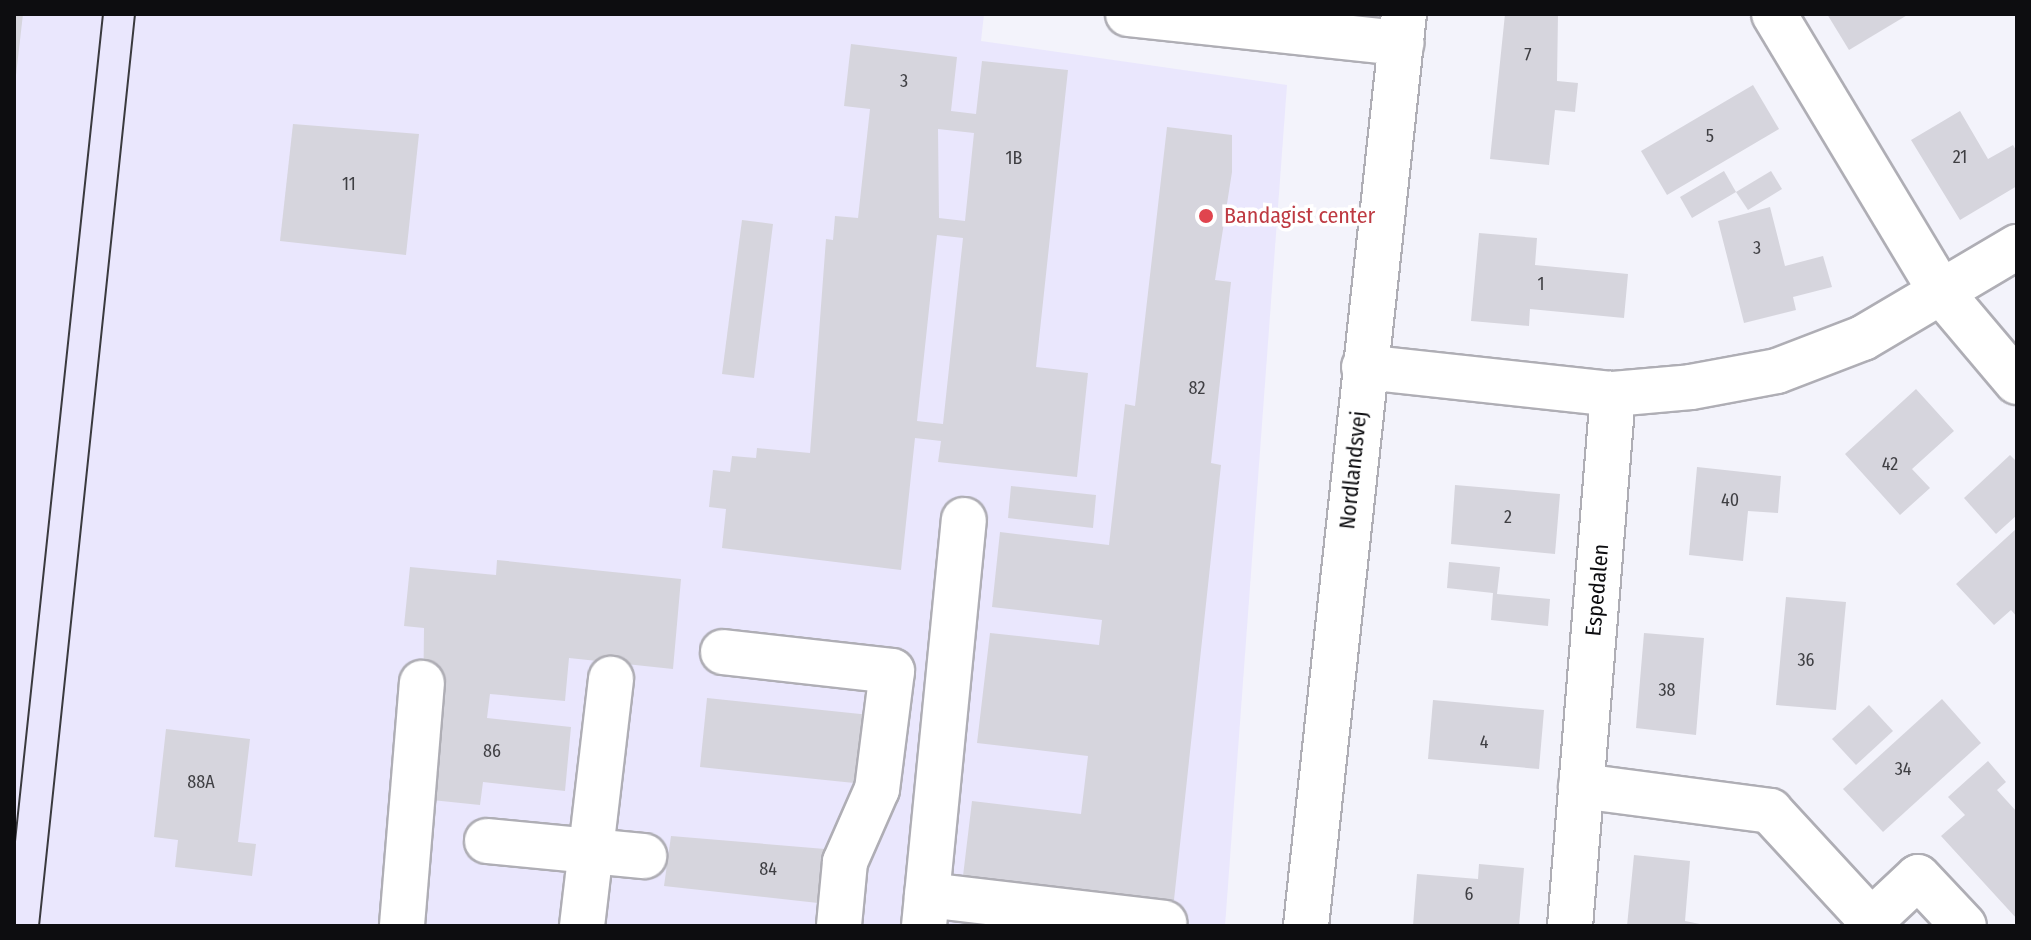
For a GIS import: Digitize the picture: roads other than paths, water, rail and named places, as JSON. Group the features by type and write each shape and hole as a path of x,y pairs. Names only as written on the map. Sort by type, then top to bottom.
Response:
{"street":[{"path":"1128,14 1403,29"},
{"path":"1774,14 1941,292 2017,382"},
{"name":"Nordlandsvej","path":"1306,926 1364,367 1403,29"},
{"path":"1364,367 1613,394 1777,371 1863,338 2017,247"},
{"name":"Espedalen","path":"1570,926 1613,394"},
{"path":"964,520 926,910 1164,923"},
{"path":"723,652 892,671 877,789 845,862 839,926"},
{"path":"582,926 611,679"},
{"path":"410,926 401,926 422,683"},
{"path":"1581,786 1770,811 1873,923 1918,877 1964,926"},
{"path":"487,841 644,856"}],"tram line":[{"path":"14,851 103,14"},
{"path":"39,926 135,14"}],"place":[{"name":"Bandagist center","path":"1206,216"}]}
